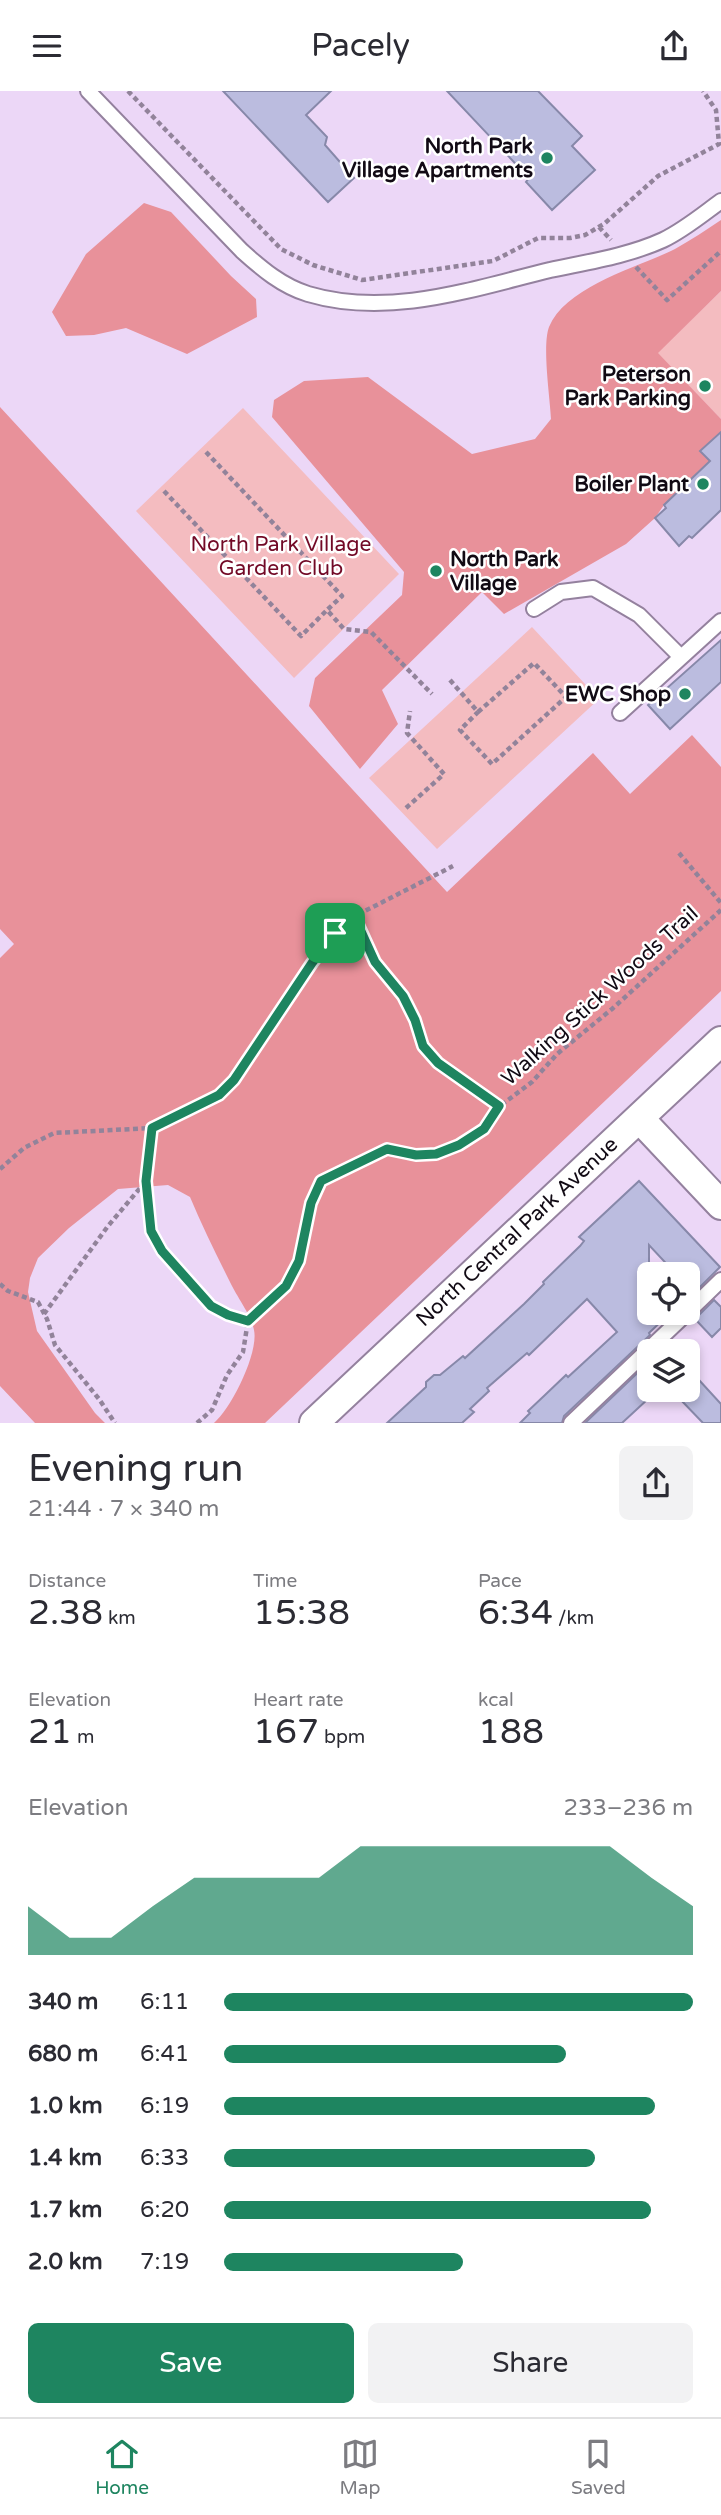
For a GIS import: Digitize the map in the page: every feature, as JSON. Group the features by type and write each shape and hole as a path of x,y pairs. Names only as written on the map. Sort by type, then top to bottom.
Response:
{"street":[{"name":"North Central Park Avenue","path":"314,1423 721,1041"},
{"path":"639,1118 721,1205"}],"lane":[{"path":"88,91 249,258 284,285 331,300 387,304 427,299 612,256 665,239 721,201"},
{"path":"534,608 561,592 593,588 639,615 681,657"},
{"path":"620,713 721,621"},
{"path":"700,1300 721,1280"},
{"path":"571,1423 673,1325"}],"path":[{"path":"128,91 281,249 313,265 362,280 493,261 538,238 585,235 604,224 658,176 719,144 716,110 703,91"},
{"path":"634,265 667,300 721,251"},
{"path":"164,491 301,636 342,596 206,451"},
{"path":"327,610 344,629 371,632 432,694"},
{"path":"534,663 566,697 492,764 460,730 478,712 534,663"},
{"path":"450,680 478,712"},
{"path":"407,808 443,774 407,733 410,711"},
{"name":"Walking Stick Woods Trail","path":"679,853 721,903"},
{"path":"0,1169 24,1148 54,1133 152,1128 219,1095 234,1080 335,933 389,898 453,866"},
{"name":"Walking Stick Woods Trail","path":"248,1321 286,1286 299,1261 311,1203 321,1181 387,1149 416,1155 436,1154 459,1145 484,1129 499,1106 532,1081 557,1054 612,1009 721,910"},
{"name":"Walking Stick Woods Trail","path":"355,918 375,962 403,996 415,1020 423,1046 438,1063 499,1106"},
{"path":"152,1128 146,1181 151,1231 162,1251 211,1306 248,1321 243,1352 226,1375 212,1410 197,1423"},
{"path":"44,1314 108,1226 146,1181"},
{"path":"0,1284 8,1291 38,1302 55,1345 115,1423"}],"green space":[{"name":"Peterson Park Parking","path":"721,291 721,419 657,353"},
{"name":"North Park Village Garden Club","path":"243,408 399,574 294,678 136,511"},
{"path":"532,627 599,699 437,849 369,778"}],"shaded area":[{"path":"144,203 171,212 256,299 257,317 187,354 126,328 94,335 66,336 52,312 86,254"},
{"path":"721,220 721,291 658,353 721,419 721,432 700,451 710,461 626,544 504,614 482,592 382,690 398,724 360,769 309,706 315,678 402,595 404,572 272,417 274,400 304,381 368,377 472,454 535,439 551,419 546,346 549,327 558,313 587,289 675,249"},
{"path":"0,407 447,892 593,753 630,794 692,735 721,767 721,991 265,1423 214,1423 228,1406 242,1380 252,1352 254,1330 190,1197 168,1185 118,1189 69,1228 38,1258 30,1278 28,1292 37,1331 105,1423 35,1423 0,1386 0,958 14,944 0,929"}],"building":[{"name":"North Park Village Apartments","path":"223,91 331,91 306,115 327,137 325,145 354,178 328,202"},
{"name":"North Park Village Apartments","path":"447,91 538,91 582,136 572,146 595,170 552,210 526,182 529,178"},
{"name":"Boiler Plant","path":"721,432 721,510 692,538 689,536 679,546 655,518 666,508 664,505 710,461 700,451"},
{"name":"EWC Shop","path":"721,640 721,682 670,729 648,705"},
{"path":"639,1181 720,1267 700,1287 700,1262 665,1262 649,1245 649,1262 637,1262 637,1325 657,1325 646,1339 637,1339 637,1347 564,1416 562,1423 520,1423 530,1413 528,1411 566,1375 568,1377 617,1332 587,1299 529,1355 527,1353 487,1388 489,1391 470,1409 474,1412 462,1423 387,1423 426,1387 426,1382 434,1375 440,1375 463,1356 465,1358 524,1304 580,1246 584,1241 579,1237"},
{"path":"714,1300 721,1307 721,1328 712,1337 700,1324 700,1314"},
{"path":"637,1373 637,1402 645,1402 622,1423 585,1423"},
{"path":"700,1381 721,1404 721,1423 703,1423 683,1402 700,1402"}],"place":[{"name":"North Park Village Apartments","path":"547,158"},
{"name":"Peterson Park Parking","path":"705,386"},
{"name":"Boiler Plant","path":"703,484"},
{"name":"North Park Village","path":"436,571"},
{"name":"EWC Shop","path":"685,694"}],"route":[{"path":"355,918 375,962 403,996 415,1020 423,1046 438,1063 499,1106 484,1129 459,1145 436,1154 416,1155 387,1149 321,1181 311,1203 299,1261 286,1286 248,1321 211,1306 162,1251 151,1231 146,1181 152,1128 219,1095 234,1080 335,933 355,918"}]}
